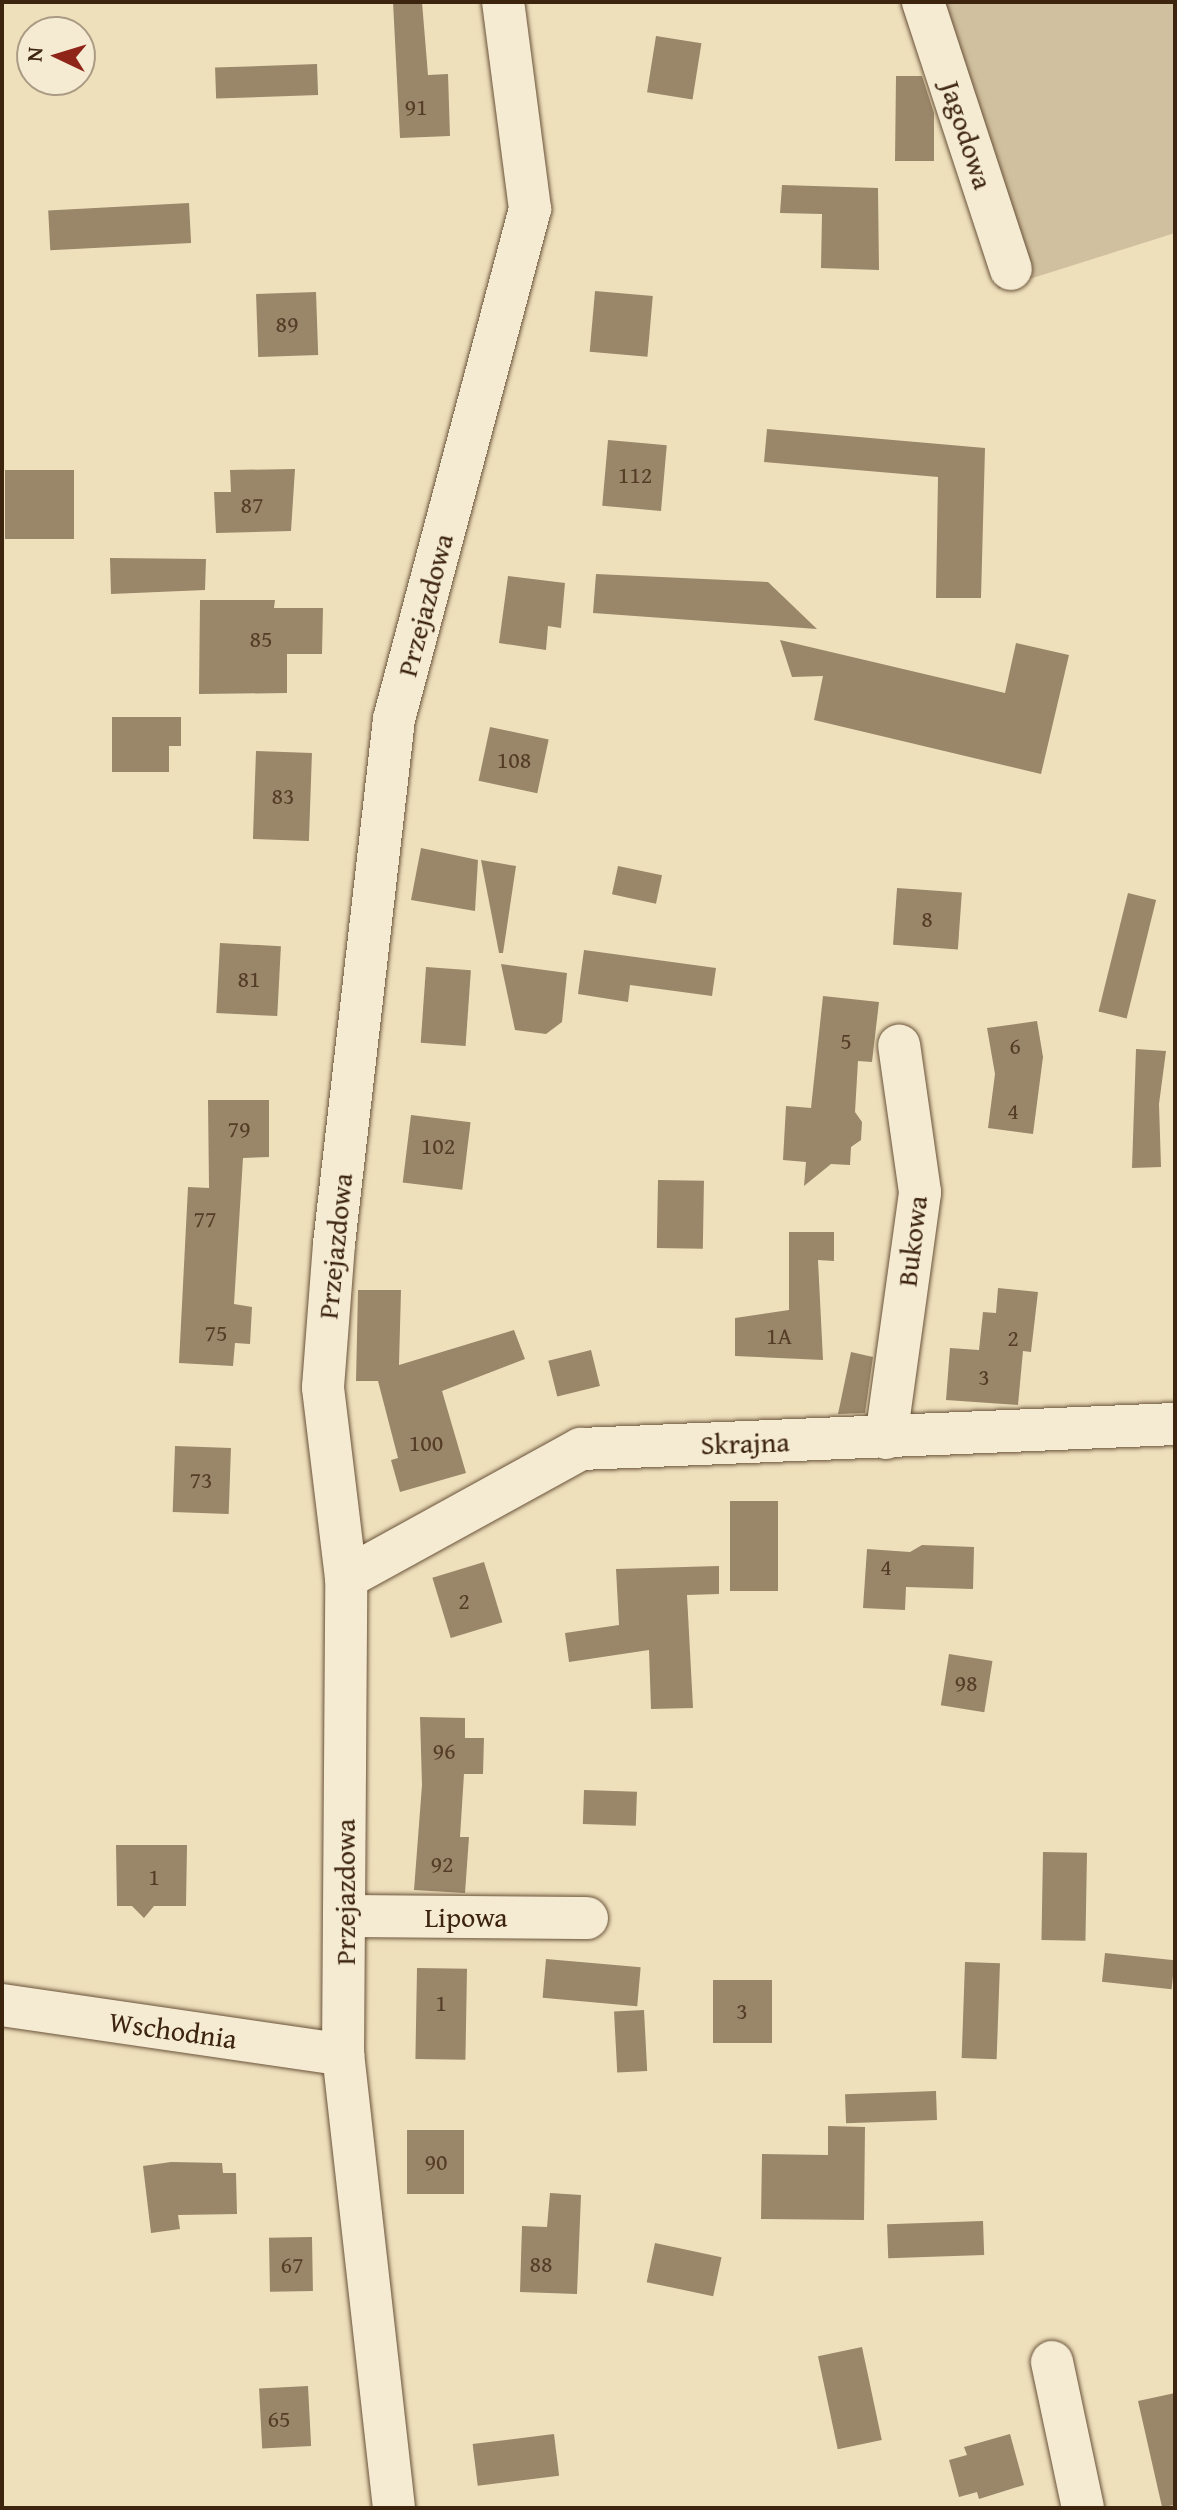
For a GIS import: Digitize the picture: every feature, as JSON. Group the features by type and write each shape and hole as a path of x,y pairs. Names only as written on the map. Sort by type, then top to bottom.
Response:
{"street":[{"name":"Przejazdowa","path":"394,2508 343,2055 346,1578 323,1387 334,1244 394,719 530,209 503,2"},
{"name":"Jagodowa","path":"923,2 1011,269"},
{"name":"Bukowa","path":"886,1438 920,1192 899,1045"},
{"name":"Skrajna","path":"346,1578 581,1449 1175,1424"},
{"name":"Lipowa","path":"345,1916 587,1918"},
{"name":"Wschodnia","path":"2,2005 343,2055"},
{"path":"1052,2362 1083,2508"}],"shaded area":[{"path":"900,2 1175,2 1175,233 998,289"}],"building":[{"path":"393,2 422,2 428,75 448,74 450,136 400,138"},
{"path":"656,36 701,43 693,99 647,92"},
{"path":"317,64 318,95 216,99 215,68"},
{"path":"896,76 922,76 934,113 934,161 895,161"},
{"path":"782,185 878,188 879,270 821,268 822,214 780,213"},
{"path":"189,203 191,243 50,250 48,210"},
{"path":"595,291 653,296 647,357 590,352"},
{"path":"316,292 318,355 258,357 256,294"},
{"path":"767,429 985,448 981,598 936,598 938,477 764,462"},
{"path":"608,440 667,445 661,511 602,506"},
{"path":"295,469 291,531 216,533 214,492 231,492 230,470"},
{"path":"5,470 74,470 74,539 5,539"},
{"path":"110,558 206,559 205,590 111,594"},
{"path":"596,574 768,582 817,629 593,613"},
{"path":"508,576 565,583 561,628 548,626 546,650 499,643"},
{"path":"200,600 275,600 274,608 323,608 322,654 287,654 287,693 199,694"},
{"path":"780,640 1005,693 1016,643 1069,655 1041,774 814,720 823,676 792,677"},
{"path":"112,717 181,717 181,746 169,746 169,772 112,772"},
{"path":"490,727 549,739 537,793 479,781"},
{"path":"256,751 312,753 309,841 253,839"},
{"path":"421,848 478,860 475,911 411,900"},
{"path":"481,860 516,866 503,953 499,953"},
{"path":"618,866 662,875 656,904 612,894"},
{"path":"897,888 962,893 958,949 893,945"},
{"path":"1128,893 1156,900 1127,1018 1098,1011"},
{"path":"220,943 281,946 277,1016 216,1013"},
{"path":"584,950 716,968 712,996 630,985 628,1002 578,994"},
{"path":"501,964 567,973 562,1022 546,1034 515,1030"},
{"path":"426,967 471,970 466,1046 421,1043"},
{"path":"823,996 879,1002 872,1062 858,1061 855,1112 862,1122 861,1140 851,1147 850,1165 831,1164 804,1186 806,1162 783,1160 786,1106 811,1108"},
{"path":"1037,1021 1043,1057 1033,1134 988,1128 995,1074 987,1028"},
{"path":"1136,1049 1166,1051 1159,1104 1161,1167 1132,1168"},
{"path":"208,1100 269,1100 269,1157 243,1158 234,1304 252,1307 250,1344 235,1343 233,1366 179,1363 188,1187 209,1188"},
{"path":"411,1115 471,1122 462,1190 403,1182"},
{"path":"658,1180 704,1181 703,1249 657,1248"},
{"path":"789,1232 834,1232 834,1261 818,1260 823,1360 735,1356 735,1318 789,1310"},
{"path":"998,1288 1038,1292 1031,1352 1023,1351 1018,1405 946,1400 950,1348 979,1350 983,1312 996,1313"},
{"path":"358,1290 401,1290 399,1365 514,1330 525,1359 442,1391 466,1473 400,1492 391,1460 398,1458 378,1381 356,1381"},
{"path":"591,1350 600,1386 557,1397 548,1361"},
{"path":"851,1352 873,1357 865,1413 838,1414"},
{"path":"175,1446 231,1448 229,1514 173,1512"},
{"path":"730,1501 778,1501 778,1591 730,1591"},
{"path":"922,1545 974,1547 973,1589 906,1587 905,1610 863,1608 867,1549 910,1552"},
{"path":"484,1562 502,1622 451,1638 432,1578"},
{"path":"719,1566 719,1594 687,1595 693,1708 651,1709 649,1650 569,1662 565,1633 619,1625 616,1569"},
{"path":"949,1654 992,1661 984,1712 941,1705"},
{"path":"420,1717 465,1718 465,1738 484,1738 483,1774 464,1774 460,1837 469,1837 465,1893 414,1890 422,1785"},
{"path":"584,1790 637,1792 636,1826 583,1824"},
{"path":"116,1845 187,1845 186,1906 154,1906 144,1918 132,1906 117,1906"},
{"path":"1043,1852 1087,1853 1085,1941 1041,1940"},
{"path":"1105,1953 1175,1960 1172,1989 1102,1982"},
{"path":"546,1959 641,1967 637,2006 543,1998"},
{"path":"965,1962 1000,1963 997,2059 962,2058"},
{"path":"417,1968 467,1969 465,2060 415,2059"},
{"path":"713,1980 772,1980 772,2043 713,2043"},
{"path":"644,2010 647,2071 617,2072 614,2012"},
{"path":"936,2091 937,2120 846,2123 845,2094"},
{"path":"828,2126 865,2127 864,2220 761,2219 762,2154 828,2155"},
{"path":"407,2130 464,2130 464,2194 407,2194"},
{"path":"171,2162 222,2163 223,2173 236,2173 237,2214 178,2215 180,2229 151,2233 143,2166"},
{"path":"550,2193 581,2195 577,2294 520,2292 522,2226 547,2227"},
{"path":"983,2221 984,2255 888,2258 887,2224"},
{"path":"312,2237 313,2291 270,2292 269,2238"},
{"path":"655,2243 722,2257 713,2296 647,2282"},
{"path":"862,2347 882,2440 838,2449 818,2356"},
{"path":"308,2386 311,2446 262,2448 259,2389"},
{"path":"1175,2393 1175,2505 1162,2507 1138,2401"},
{"path":"554,2434 559,2476 478,2486 473,2444"},
{"path":"1010,2434 1024,2485 979,2499 977,2492 959,2497 949,2460 967,2455 964,2447"}]}
